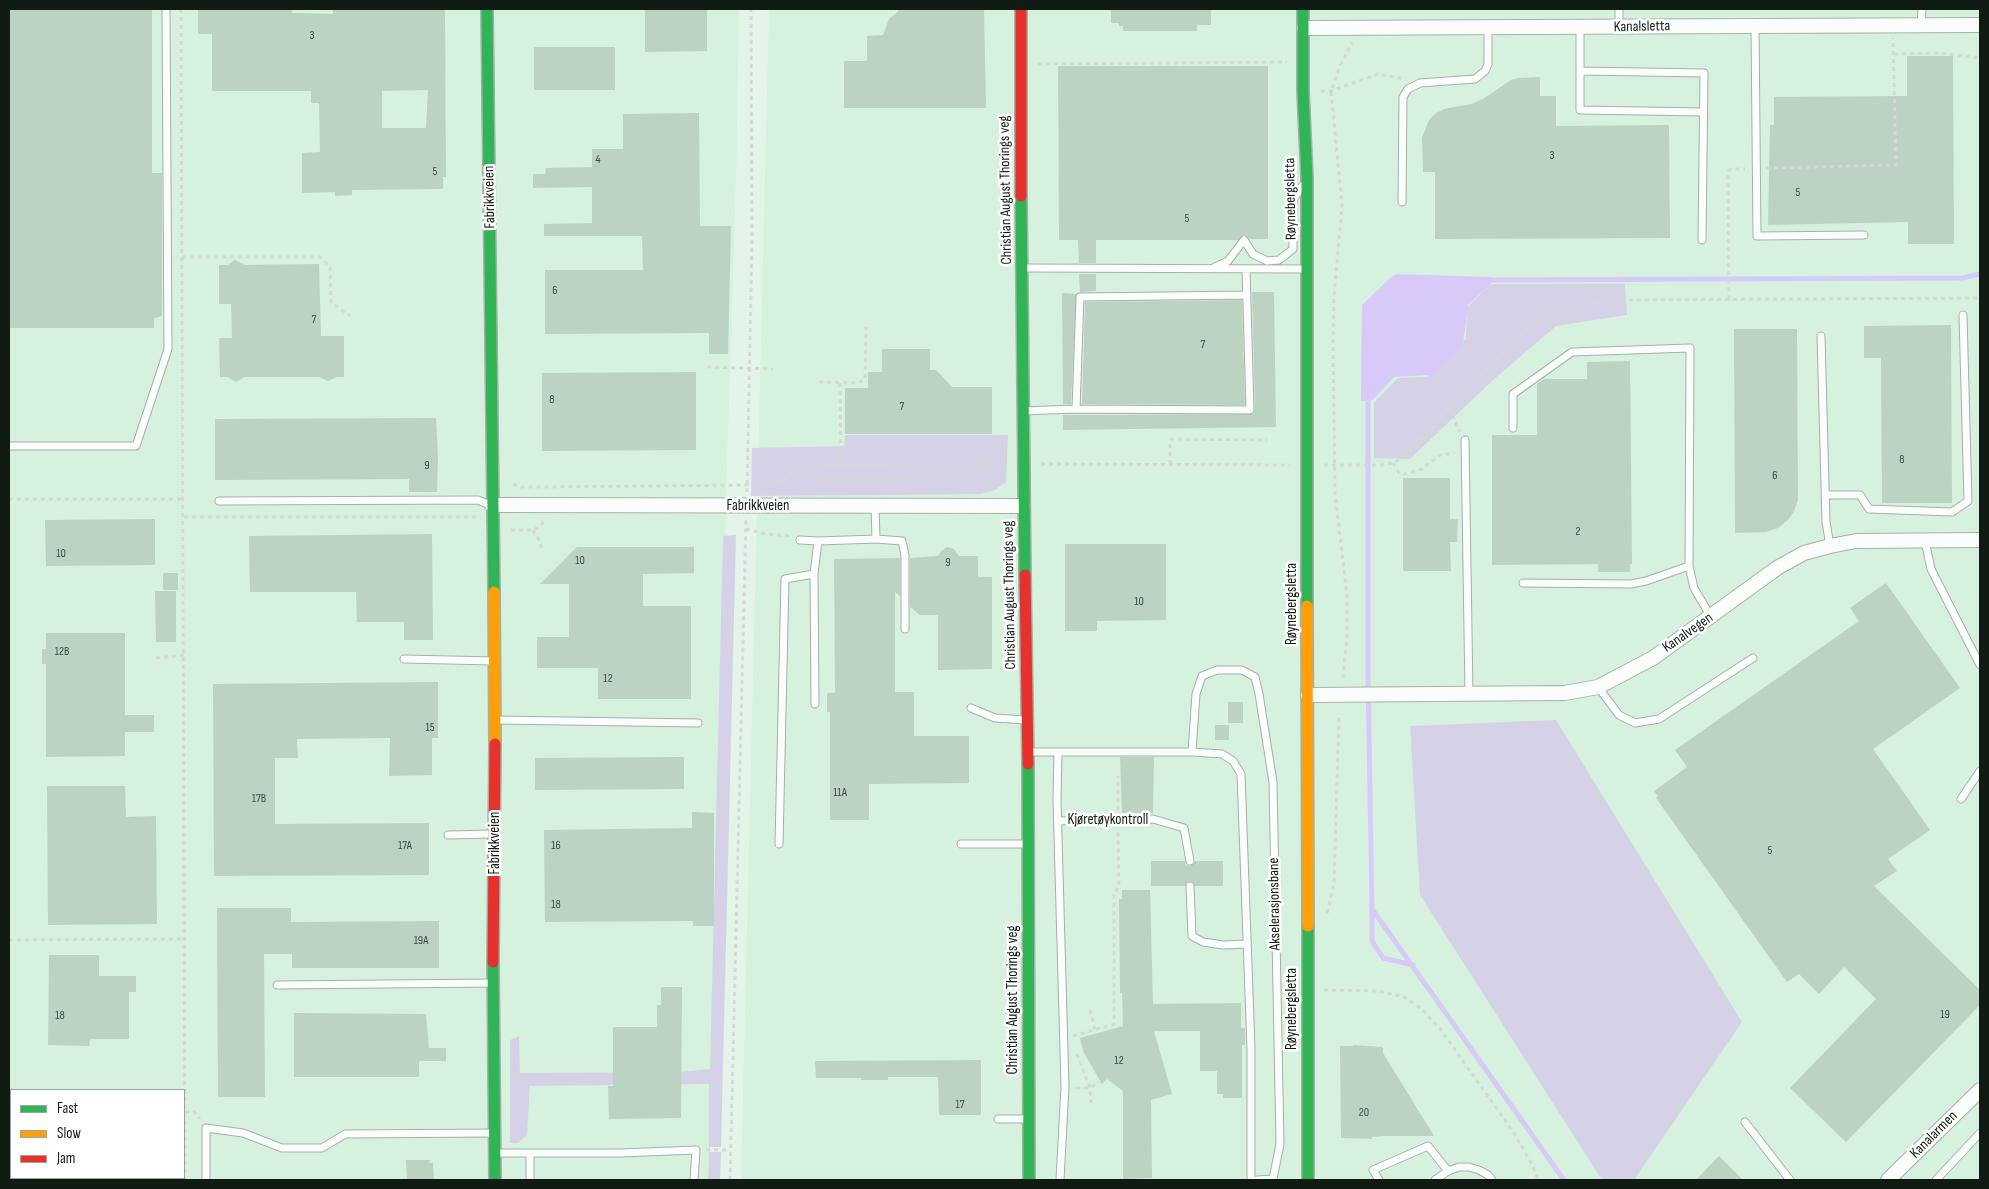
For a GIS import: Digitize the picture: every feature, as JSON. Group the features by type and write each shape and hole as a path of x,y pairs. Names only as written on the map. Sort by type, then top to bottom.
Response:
{"street":[{"name":"Fabrikkveien","path":"487,9 495,720 493,983 495,1180"},
{"name":"Christian August Thorings veg","path":"1021,9 1020,136 1027,720 1029,1180"},
{"name":"Røynebergsletta","path":"1303,9 1303,91 1307,178 1307,1180"},
{"name":"Kanalsletta","path":"1304,28 1979,25"},
{"name":"Fabrikkveien","path":"492,505 1023,506"},
{"name":"Kanalvegen","path":"1308,695 1565,693 1598,687 1653,658 1711,618 1777,568 1804,554 1856,541 1980,540"},
{"name":"Kanalarmen","path":"1888,1180 1979,1092"}],"lane":[{"path":"9,446 136,446 168,349 166,9"},
{"path":"1619,9 1619,27"},
{"path":"1921,25 1922,9"},
{"path":"1755,26 1756,236 1864,235"},
{"path":"1402,202 1403,97 1408,89 1420,83 1475,79 1485,71 1488,64 1488,28"},
{"path":"1580,28 1580,110 1703,112"},
{"path":"1580,71 1704,73 1702,240"},
{"path":"1212,268 1228,261 1244,240 1253,254 1267,261 1279,260 1292,249 1293,200 1307,178"},
{"path":"1022,268 1307,269"},
{"path":"1022,411 1076,409 1250,410 1246,269"},
{"path":"1076,409 1080,297 1247,295"},
{"path":"1825,496 1860,495 1870,509 1952,512 1968,501 1963,315"},
{"path":"1821,336 1826,522 1830,546"},
{"path":"1513,428 1513,394 1572,352 1690,348 1690,566 1694,588 1711,618"},
{"path":"1466,440 1469,694"},
{"path":"219,501 478,500 492,505"},
{"path":"875,506 876,539"},
{"path":"800,540 876,539 902,541 906,555 905,629"},
{"path":"815,704 814,574 818,541"},
{"path":"1925,541 1930,569 1980,665"},
{"path":"1523,583 1631,584 1646,581 1690,566"},
{"path":"779,844 785,579 814,574"},
{"path":"1598,687 1619,715 1634,723 1659,719 1753,658"},
{"path":"404,659 494,661"},
{"name":"Akselerasjonsbane","path":"1192,752 1196,694 1202,676 1217,670 1242,670 1255,677 1273,782 1280,1144 1272,1179 1257,1180"},
{"path":"971,708 995,718 1027,720"},
{"path":"495,720 698,723"},
{"path":"1027,752 1192,752 1222,754 1233,761 1241,774 1251,1048 1251,1180"},
{"path":"1058,752 1065,1087 1060,1180"},
{"path":"1960,800 1980,771"},
{"name":"Kjøretøykontroll","path":"1058,820 1153,819 1184,828 1190,861"},
{"path":"448,835 495,834"},
{"path":"961,844 1028,844"},
{"path":"1190,886 1192,936 1204,942 1217,944 1247,944"},
{"path":"277,985 493,983"},
{"path":"998,1119 1029,1119"},
{"path":"1745,1122 1790,1180"},
{"path":"206,1180 206,1128 243,1133 282,1148 322,1148 345,1134 494,1133"},
{"path":"1936,1180 1980,1133"},
{"path":"1379,1180 1373,1170 1428,1146 1448,1171"},
{"path":"494,1153 621,1153 696,1150 694,1180"},
{"path":"530,1153 530,1180"},
{"path":"1435,1180 1448,1171 1469,1167 1488,1175 1492,1180"}],"path":[{"path":"181,9 185,1089"},
{"path":"746,496 752,238 751,9"},
{"path":"1729,300 1728,171 1731,169 1756,168 1896,165 1893,25"},
{"path":"1343,678 1347,636 1347,596 1337,516 1334,464 1334,296 1342,206 1331,91 1353,39"},
{"path":"1894,54 1940,53 1980,58"},
{"path":"1035,64 1290,62"},
{"path":"1331,91 1378,74 1420,83"},
{"path":"182,257 320,257 330,267 331,302 350,316"},
{"path":"1323,465 1381,465 1393,463 1403,457 1516,338 1539,319 1556,311 1582,304 1606,301 1980,298"},
{"path":"819,382 858,382 864,379 866,327"},
{"path":"708,367 772,370"},
{"path":"840,383 841,464"},
{"path":"1452,407 1454,420 1466,440"},
{"path":"1170,464 1171,439 1267,440"},
{"path":"1393,463 1399,473 1404,474 1422,469 1440,455 1466,452"},
{"path":"513,484 521,487 747,485 776,482 819,466 841,464 1010,464"},
{"path":"1036,464 1293,465"},
{"path":"9,499 184,500"},
{"path":"730,1180 746,515"},
{"path":"184,517 479,517"},
{"path":"511,530 533,530 541,526 546,518"},
{"path":"746,529 765,534 785,534 800,540"},
{"path":"533,530 542,550"},
{"path":"156,658 184,655"},
{"path":"1325,923 1334,884 1339,713"},
{"path":"1070,1037 1114,1024 1114,893 1118,887 1118,776"},
{"path":"9,940 184,939"},
{"path":"1321,990 1378,992 1404,997 1422,1009 1441,1030 1514,1133 1534,1166 1538,1180"},
{"path":"1090,1010 1095,1030"},
{"path":"1074,1046 1090,1088 1091,1103"},
{"path":"185,1180 185,1112 194,1112 206,1128"},
{"path":"696,1150 730,1150"}],"shaded area":[{"path":"9,9 739,9 708,1180 9,1180"},
{"path":"769,9 1980,9 1980,1180 741,1180","holes":["1397,274 1492,277 1491,284 1468,305 1462,345 1432,375 1393,377 1373,400 1362,306 1391,277"]},
{"path":"1397,274 1492,277 1491,284 1468,305 1463,345 1432,375 1394,377 1373,400 1361,401 1362,305 1391,277"},
{"path":"1491,284 1625,284 1627,315 1556,326 1493,380 1410,459 1374,458 1374,402 1398,378 1427,377 1466,339 1467,307"},
{"path":"845,435 1008,435 1006,482 995,490 981,494 751,496 752,448 844,446"},
{"path":"736,535 721,1147 709,1147 709,1084 530,1086 527,1135 518,1143 510,1143 510,1040 519,1036 520,1073 681,1072 710,1069 723,536"},
{"path":"1556,720 1742,1022 1634,1180 1602,1180 1420,895 1410,726"},
{"path":"709,1152 721,1152 720,1180 708,1180"}],"building":[{"path":"9,9 152,9 152,173 162,173 162,316 154,318 154,328 9,328"},
{"path":"198,9 292,9 292,13 333,14 333,9 445,9 446,177 443,177 443,189 352,190 352,195 335,196 335,192 302,193 302,153 320,152 319,103 311,103 311,91 212,91 212,34 198,34","holes":["428,90 426,128 382,128 382,91"]},
{"path":"645,9 707,9 707,51 645,52"},
{"path":"901,9 984,9 986,108 844,108 844,61 867,61 867,36 883,35 889,19"},
{"path":"1111,9 1208,9 1211,10 1211,25 1197,25 1197,31 1123,31 1123,26 1119,26 1119,23 1111,23"},
{"path":"534,47 615,47 615,90 534,90"},
{"path":"1907,56 1953,56 1954,244 1908,244 1908,222 1768,225 1770,125 1774,125 1774,97 1907,96"},
{"path":"1058,66 1268,66 1268,239 1250,239 1244,235 1238,240 1096,240 1096,263 1079,263 1078,240 1059,240"},
{"path":"1540,77 1540,96 1556,96 1556,126 1669,125 1670,238 1435,239 1435,172 1423,172 1422,138 1429,120 1436,113 1444,109 1471,104 1483,99 1511,80"},
{"path":"699,113 700,226 731,226 728,354 709,354 709,333 545,334 545,270 643,270 642,236 544,236 544,224 592,223 592,187 533,188 533,174 545,174 546,168 592,167 592,149 623,149 623,114"},
{"path":"235,260 245,265 319,264 321,336 344,336 344,377 337,377 328,381 319,377 245,377 236,382 227,377 220,377 219,338 232,338 231,304 219,304 219,265 228,265"},
{"path":"1079,274 1096,274 1096,291 1080,292"},
{"path":"1252,292 1274,292 1276,427 1063,430 1063,415 1253,414 1255,410"},
{"path":"1062,293 1076,294 1071,404 1063,404"},
{"path":"1242,300 1245,405 1082,404 1085,302"},
{"path":"1951,325 1952,503 1882,503 1881,358 1864,358 1864,326"},
{"path":"1734,329 1797,329 1798,500 1788,520 1778,528 1766,532 1735,533"},
{"path":"882,349 930,349 930,370 936,370 952,387 992,387 992,434 845,434 845,388 868,388 868,372 882,372"},
{"path":"1630,361 1632,564 1630,564 1630,572 1598,572 1598,564 1492,565 1492,435 1537,435 1537,384 1544,379 1587,379 1587,362"},
{"path":"696,372 696,450 542,451 542,373"},
{"path":"436,418 437,492 409,492 409,479 215,480 215,419"},
{"path":"1403,478 1450,478 1450,519 1458,519 1457,542 1450,542 1451,571 1403,571"},
{"path":"155,519 155,565 46,566 45,520"},
{"path":"432,534 433,640 404,640 404,622 357,622 356,592 250,592 249,536"},
{"path":"1065,544 1166,544 1166,620 1097,621 1097,631 1065,631"},
{"path":"577,547 694,547 694,573 643,574 643,606 691,606 691,699 598,699 598,668 537,668 537,637 569,637 569,584 540,584"},
{"path":"947,547 954,549 959,556 978,556 978,577 992,577 992,669 938,670 938,615 920,615 910,607 910,558 938,556"},
{"path":"900,558 900,596 895,592 895,692 914,692 914,736 969,736 969,783 869,784 869,820 830,820 830,712 827,712 827,693 835,693 834,559"},
{"path":"163,573 178,573 178,590 163,590"},
{"path":"1886,583 1960,688 1873,749 1930,830 1888,859 1897,871 1874,886 1980,990 1980,1005 1846,1142 1790,1088 1876,999 1844,967 1819,994 1799,974 1787,982 1656,798 1658,796 1654,791 1687,767 1675,750 1859,621 1850,608"},
{"path":"155,591 176,591 176,642 156,642"},
{"path":"46,633 125,633 125,715 154,715 154,732 125,732 125,756 46,757 46,664 42,664 42,649 46,649"},
{"path":"438,682 438,738 432,738 432,775 389,776 390,738 297,739 298,758 275,758 275,824 429,823 429,875 214,876 213,684"},
{"path":"1228,702 1243,702 1243,723 1228,723"},
{"path":"1215,725 1229,725 1229,740 1215,740"},
{"path":"684,757 684,789 535,790 535,758"},
{"path":"1120,757 1154,757 1153,813 1122,813"},
{"path":"47,786 125,786 126,817 156,816 157,924 48,925"},
{"path":"692,812 714,813 714,926 693,926 693,921 545,922 544,830 692,828"},
{"path":"1151,861 1185,861 1186,865 1190,866 1195,861 1223,861 1223,886 1195,886 1190,881 1185,886 1151,886"},
{"path":"1122,890 1150,890 1153,1004 1241,1003 1241,1028 1245,1028 1245,1045 1242,1045 1242,1098 1223,1098 1223,1094 1217,1094 1217,1071 1200,1071 1200,1031 1154,1031 1172,1094 1151,1100 1152,1178 1123,1179 1123,1091 1107,1079 1102,1084 1083,1051 1080,1038 1123,1026 1122,993 1120,993 1119,899 1122,899"},
{"path":"217,908 291,908 291,922 439,921 439,968 292,968 292,954 264,954 265,1097 218,1097"},
{"path":"49,955 99,955 99,976 136,976 136,992 129,992 129,1039 90,1039 89,1046 48,1045"},
{"path":"661,987 682,987 681,1118 609,1119 608,1086 613,1086 613,1027 657,1027 657,1005 661,1005"},
{"path":"294,1013 426,1014 429,1048 446,1048 446,1061 419,1061 419,1077 294,1077"},
{"path":"1340,1046 1383,1047 1383,1053 1434,1136 1384,1136 1372,1137 1372,1139 1341,1138"},
{"path":"981,1060 981,1115 939,1115 938,1077 888,1077 888,1080 816,1078 815,1061"},
{"path":"1719,1156 1743,1180 1696,1180"},
{"path":"406,1160 430,1160 429,1163 433,1163 434,1180 407,1180"}],"waterway":[{"path":"1492,280 1962,278 1980,274"},
{"path":"1368,401 1368,677 1372,909 1564,1180"},
{"path":"1372,909 1372,941 1383,958 1413,965"}],"traffic: fast":[{"path":"487,9 494,592"},
{"path":"1303,9 1303,91 1307,178 1307,606"},
{"path":"1021,196 1025,575"},
{"path":"1028,764 1029,1180"},
{"path":"1308,926 1308,1180"},
{"path":"493,962 495,1180"}],"traffic: slow":[{"path":"494,592 495,744"},
{"path":"1307,606 1308,926"}],"traffic: jam":[{"path":"1021,9 1021,196"},
{"path":"1025,575 1028,764"},
{"path":"493,962 495,744"}]}
